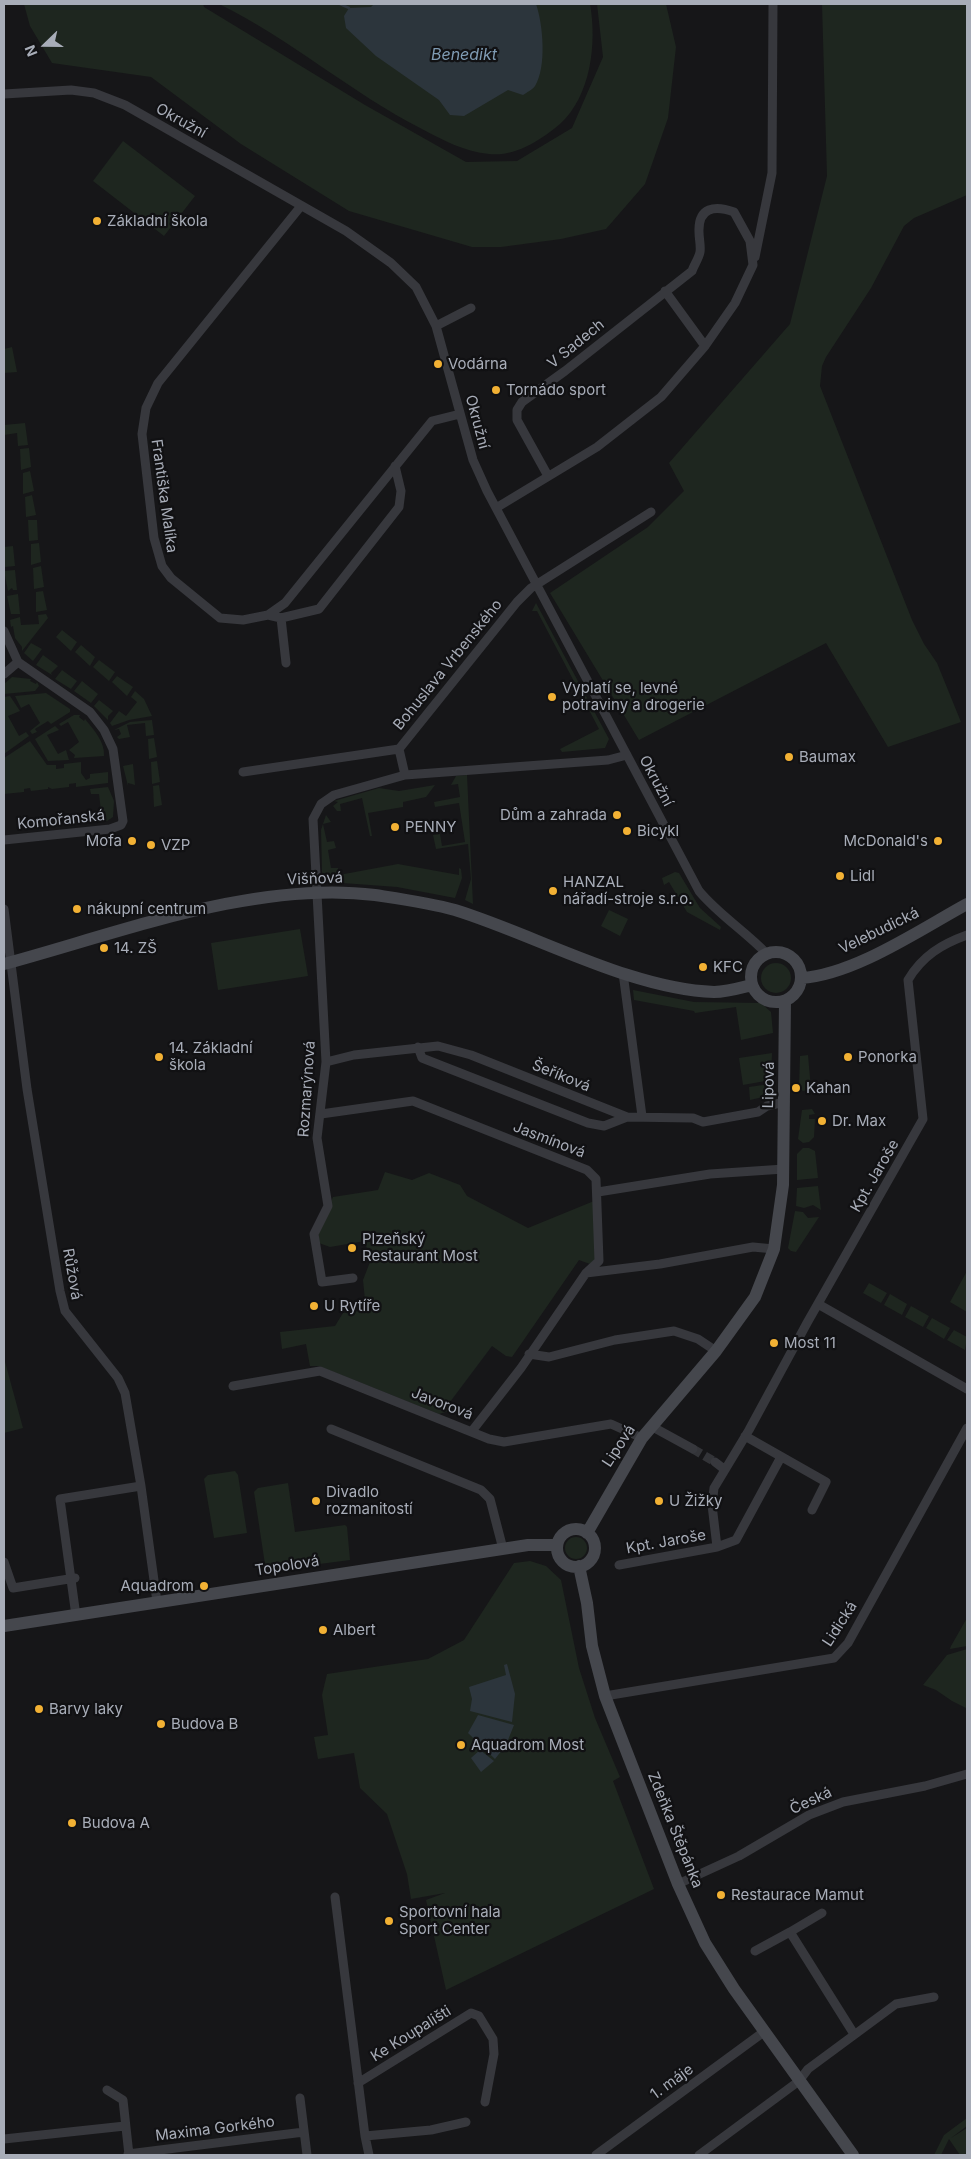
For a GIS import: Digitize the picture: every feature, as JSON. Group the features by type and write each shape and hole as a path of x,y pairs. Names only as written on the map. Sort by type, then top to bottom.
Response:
{"street":[{"path":"496,508 597,447 661,396 705,346 735,303 753,265 772,173 773,4"},
{"name":"Okružní","path":"4,94 71,90 94,93 134,110 365,243 416,287 436,326 472,460 496,508 699,891 720,913 747,933 766,954"},
{"name":"Františka Malíka","path":"301,206 158,383 146,408 142,434 154,538 159,560 171,578 220,618 243,620 268,615 285,603 432,421 460,414"},
{"name":"V Sadech","path":"548,476 517,420 516,410 522,402 565,371 692,271 700,253 698,229 701,217 709,210 719,207 734,212 750,241 753,265"},
{"path":"665,291 705,346"},
{"path":"436,326 471,308"},
{"name":"Františka Malíka","path":"268,615 281,618 319,609 399,507 401,491 395,466"},
{"name":"Bohuslava Vrbenského","path":"243,772 398,749 517,602 537,584 651,512"},
{"path":"281,618 286,663"},
{"path":"4,631 18,662 4,674"},
{"name":"Komořanská","path":"4,840 110,829 121,825 123,821 113,750 104,730 90,712 18,662"},
{"path":"398,749 405,775"},
{"name":"Rozmarýnová","path":"353,1278 322,1282 314,1234 328,1206 317,1138 326,1062 313,819 321,804 334,795 405,775 608,760 626,755"},
{"name":"Višňová","path":"7,963 210,908 316,892 374,895 454,910 623,973 678,987 714,992 752,985"},
{"name":"Velebudická","path":"801,978 821,975 866,958 967,904"},
{"name":"Růžová","path":"4,909 7,963 65,1311 118,1378 125,1393 141,1486 157,1602"},
{"name":"Kpt. Jaroše","path":"717,1547 712,1505 714,1488 923,1119 908,980 914,970 942,944 967,934"},
{"path":"774,952 789,956 799,968 801,978 797,991 785,1001 768,1002 755,992 752,985 752,970 755,963 766,954 774,952"},
{"path":"623,973 642,1116"},
{"name":"Lipová","path":"587,1533 642,1438 716,1351 755,1296 774,1249 779,1224 784,1169 785,1001"},
{"name":"Šeříková","path":"326,1062 354,1055 438,1046 471,1055 627,1117 693,1118 703,1122 758,1112 767,1106 785,1102"},
{"path":"418,1048 422,1058 588,1123 604,1126 627,1117"},
{"name":"Jasmínová","path":"321,1114 413,1101 587,1170 596,1179 598,1192 599,1261 586,1273 472,1431"},
{"path":"598,1192 756,1169 784,1169"},
{"path":"586,1273 660,1264 753,1247 774,1249"},
{"path":"818,1304 967,1389"},
{"path":"529,1354 549,1357 615,1340 674,1331 698,1339 716,1351"},
{"name":"Javorová","path":"233,1386 320,1371 504,1442 611,1424 642,1438"},
{"path":"651,1426 693,1448"},
{"name":"Lidická","path":"605,1696 834,1658 848,1643 967,1428"},
{"path":"332,1429 481,1490 490,1499 503,1549"},
{"path":"745,1436 826,1482 812,1510"},
{"name":"Kpt. Jaroše","path":"619,1565 717,1547 736,1540 781,1457"},
{"path":"715,1462 724,1468"},
{"path":"76,1616 73,1579 60,1499 141,1486"},
{"path":"571,1529 579,1529 587,1533 594,1544 594,1552 587,1563 578,1566 564,1562 557,1552 557,1545 563,1534 571,1529"},
{"name":"Topolová","path":"4,1626 528,1545 557,1545"},
{"path":"4,1562 13,1588 73,1579"},
{"name":"Zdeňka Štěpánka","path":"578,1566 587,1603 592,1646 605,1696 678,1884 710,1951 799,2081 853,2155"},
{"name":"Česká","path":"678,1884 739,1856 809,1816 843,1802 925,1786 967,1774"},
{"name":"Ke Koupališti","path":"335,1897 369,2155"},
{"path":"755,1951 822,1913"},
{"path":"790,1932 854,2034"},
{"path":"700,2155 799,2081 808,2069 896,2004 934,1997"},
{"name":"Ke Koupališti","path":"358,2083 471,2013 480,2016 493,2039 494,2054 485,2102"},
{"name":"1. máje","path":"596,2155 764,2031"},
{"name":"Maxima Gorkého","path":"107,2090 123,2100 128,2155 304,2132"},
{"path":"300,2098 307,2155"},
{"path":"365,2136 431,2130 466,2122"},
{"path":"4,2139 125,2126"}],"shaded area":[{"path":"24,4 203,4 204,7 365,105 466,162 517,161 572,128 603,57 597,4 666,4 676,47 668,118 645,184 606,229 561,239 501,247 472,247 349,211 241,144 151,77 52,63 30,26"},
{"path":"219,4 590,4 593,35 592,52 585,84 579,99 560,124 545,136 518,150 499,154 480,153 454,145 396,115 271,33"},
{"path":"822,4 967,4 967,195 914,218 904,226 871,288 826,357 822,366 820,386 912,620 924,644 937,663 961,722 888,747 826,643 639,740 550,593 648,527 684,491 669,463 790,324 827,176"},
{"path":"123,141 195,196 164,236 93,181"},
{"path":"12,347 17,372 4,373 4,349"},
{"path":"25,423 28,445 18,446 17,433 4,435 4,425"},
{"path":"29,448 31,467 21,470 20,449"},
{"path":"30,471 34,491 23,494 23,473"},
{"path":"32,495 36,515 26,517 25,497"},
{"path":"28,520 37,520 38,540 29,541"},
{"path":"39,543 41,562 31,565 31,544"},
{"path":"13,546 15,566 5,567 4,547"},
{"path":"41,566 44,587 34,589 33,568"},
{"path":"15,570 17,590 12,588 8,591 4,571"},
{"path":"43,591 47,610 36,612 36,592"},
{"path":"18,594 20,614 11,614 7,596"},
{"path":"536,603 609,739 605,748 562,752 560,749 599,729 537,611 532,611"},
{"path":"46,614 48,618 22,651 22,647 15,638 10,620 20,617 21,625 39,624 38,615"},
{"path":"62,630 77,642 71,651 56,637"},
{"path":"31,643 42,649 33,661 24,653"},
{"path":"81,645 95,657 90,666 75,652"},
{"path":"43,655 58,666 51,673 52,675 36,665"},
{"path":"99,660 115,672 109,681 93,667"},
{"path":"62,670 77,681 71,689 55,679"},
{"path":"117,676 133,687 127,696 112,682"},
{"path":"12,677 31,679 30,681 36,684 37,682 39,686 35,691 4,694 4,684"},
{"path":"82,681 98,694 91,703 74,691"},
{"path":"135,691 144,699 152,716 129,720 112,726 110,723 119,711 126,716 137,702 131,697"},
{"path":"46,693 70,709 70,712 51,724 48,721 35,729 37,732 32,734 30,731 40,723 29,704 21,708 15,696"},
{"path":"10,696 20,711 8,716 19,736 26,732 29,736 4,754 4,697"},
{"path":"99,700 113,711 108,716 108,720 94,706"},
{"path":"74,715 80,715 79,717 84,721 85,719 95,732 103,746 104,756 74,758 75,755 69,750 79,742 68,722 61,726 59,724"},
{"path":"152,720 154,735 146,736 145,723 127,725 130,737 119,739 117,737 121,734 119,729 114,730 130,722"},
{"path":"55,726 59,730 47,735 58,754 66,750 69,760 48,761 35,739"},
{"path":"154,738 157,757 149,759 148,739"},
{"path":"30,741 47,765 56,765 56,769 64,768 64,764 81,762 81,773 86,780 90,778 90,774 108,772 108,783 76,787 76,783 69,784 69,787 52,789 48,787 48,789 31,791 30,788 24,789 24,792 4,794 4,758"},
{"path":"157,761 160,782 152,784 151,762"},
{"path":"133,764 135,785 128,783 128,786 123,766"},
{"path":"467,775 473,904 465,900 471,879 468,844 436,849 433,835 440,834 442,846 465,842 459,803 435,807 434,802 460,797 458,784 451,785 456,776"},
{"path":"159,785 162,805 154,807 153,786"},
{"path":"435,785 426,797 403,802 403,807 368,813 372,836 370,836 362,798 340,804 341,811 337,811 333,806 338,802 334,801 379,788 399,791"},
{"path":"108,787 114,801 113,817 107,821 95,823 93,812 101,811 99,794 91,794 90,789"},
{"path":"326,815 331,822 323,824"},
{"path":"323,824 327,842 334,841 336,848 328,850 331,868 338,868 339,875 398,864 459,875 459,868 461,869 462,878 455,898 397,887 329,882 324,878 322,872 321,830"},
{"path":"675,872 679,873 700,908 721,927 720,930 687,912 669,882 664,885 662,878"},
{"path":"609,910 628,919 620,936 601,926"},
{"path":"300,929 308,976 218,990 211,943"},
{"path":"776,963 787,967 791,978 787,989 776,993 765,989 761,978 765,967"},
{"path":"633,990 694,1002 761,1003 771,1012 773,1033 741,1040 736,1007 695,1013 694,1011 634,1000"},
{"path":"772,1053 771,1080 743,1085 739,1058"},
{"path":"808,1055 811,1089 803,1091 799,1088 800,1056"},
{"path":"770,1084 772,1086 772,1095 750,1100 749,1087"},
{"path":"812,1109 815,1114 809,1115 809,1119 815,1119 814,1137 809,1142 803,1143 798,1139 802,1110"},
{"path":"803,1148 815,1151 818,1178 797,1180 797,1154"},
{"path":"385,1172 412,1180 429,1173 460,1185 467,1196 528,1228 594,1201 596,1258 590,1264 579,1260 512,1357 506,1356 492,1346 447,1406 452,1410 439,1414 319,1366 310,1366 306,1344 282,1349 280,1332 335,1326 343,1313 366,1310 363,1280 370,1262 365,1241 330,1247 319,1243 319,1229 333,1197 378,1190"},
{"path":"818,1186 821,1210 813,1205 804,1208 796,1206 797,1188"},
{"path":"795,1211 803,1212 808,1218 819,1217 796,1252 788,1248"},
{"path":"967,1271 967,1312 950,1302"},
{"path":"869,1283 887,1293 881,1303 863,1293"},
{"path":"890,1294 907,1304 902,1315 884,1305"},
{"path":"911,1306 929,1316 923,1327 905,1317"},
{"path":"932,1318 950,1328 944,1339 926,1328"},
{"path":"954,1330 967,1337 965,1350 947,1340"},
{"path":"4,1358 23,1428 4,1433"},
{"path":"235,1471 238,1475 247,1533 214,1538 204,1479 208,1475"},
{"path":"288,1483 295,1532 345,1525 347,1527 350,1560 266,1571 254,1492 258,1488"},
{"path":"576,1537 584,1540 587,1548 584,1556 576,1559 568,1556 565,1548 568,1540"},
{"name":"Aquadrom Most","path":"530,1561 546,1566 561,1580 579,1668 595,1718 620,1777 613,1781 654,1889 446,1990 426,1900 445,1893 411,1899 407,1874 387,1814 360,1788 354,1753 318,1759 314,1737 328,1735 322,1695 327,1674 428,1659 464,1640 514,1563"},
{"path":"967,1618 967,1646 950,1649 951,1646"},
{"path":"967,1649 966,1708 936,1690 923,1685 947,1655"},
{"path":"967,2118 967,2126 951,2138 967,2128 967,2155 960,2155 949,2139 941,2155 934,2155 944,2135"}],"water":[{"name":"Benedikt","path":"374,4 536,4 543,45 539,78 535,86 523,95 508,90 464,116 450,115 439,100 376,56 346,28 344,16 349,8 371,7"},
{"path":"507,1664 515,1694 512,1722 470,1711 472,1699 469,1687 506,1675 504,1665"},
{"path":"478,1715 514,1725 506,1745 495,1759 468,1733"},
{"path":"480,1750 494,1761 481,1772 471,1758"}],"waterway":[{"path":"340,4 349,8"}],"tunnel":[{"path":"693,1449 715,1462"}],"place":[{"name":"Základní škola","path":"97,221"},
{"name":"Vodárna","path":"438,364"},
{"name":"Tornádo sport","path":"496,390"},
{"name":"Vyplatí se, levné potraviny a drogerie","path":"552,697"},
{"name":"Baumax","path":"789,757"},
{"name":"Dům a zahrada","path":"617,815"},
{"name":"PENNY","path":"395,827"},
{"name":"Bicykl","path":"627,831"},
{"name":"Mofa","path":"132,841"},
{"name":"McDonald's","path":"938,841"},
{"name":"VZP","path":"151,845"},
{"name":"Lidl","path":"840,876"},
{"name":"HANZAL nářadí-stroje s.r.o.","path":"553,891"},
{"name":"nákupní centrum","path":"77,909"},
{"name":"14. ZŠ","path":"104,948"},
{"name":"KFC","path":"703,967"},
{"name":"14. Základní škola","path":"159,1057"},
{"name":"Ponorka","path":"848,1057"},
{"name":"Kahan","path":"796,1088"},
{"name":"Dr. Max","path":"822,1121"},
{"name":"Plzeňský Restaurant Most","path":"352,1248"},
{"name":"U Rytíře","path":"314,1306"},
{"name":"Most 11","path":"774,1343"},
{"name":"Divadlo rozmanitostí","path":"316,1501"},
{"name":"U Žižky","path":"659,1501"},
{"name":"Aquadrom","path":"204,1586"},
{"name":"Albert","path":"323,1630"},
{"name":"Barvy laky","path":"39,1709"},
{"name":"Budova B","path":"161,1724"},
{"name":"Aquadrom Most","path":"461,1745"},
{"name":"Budova A","path":"72,1823"},
{"name":"Restaurace Mamut","path":"721,1895"},
{"name":"Sportovní hala Sport Center","path":"389,1921"}]}
